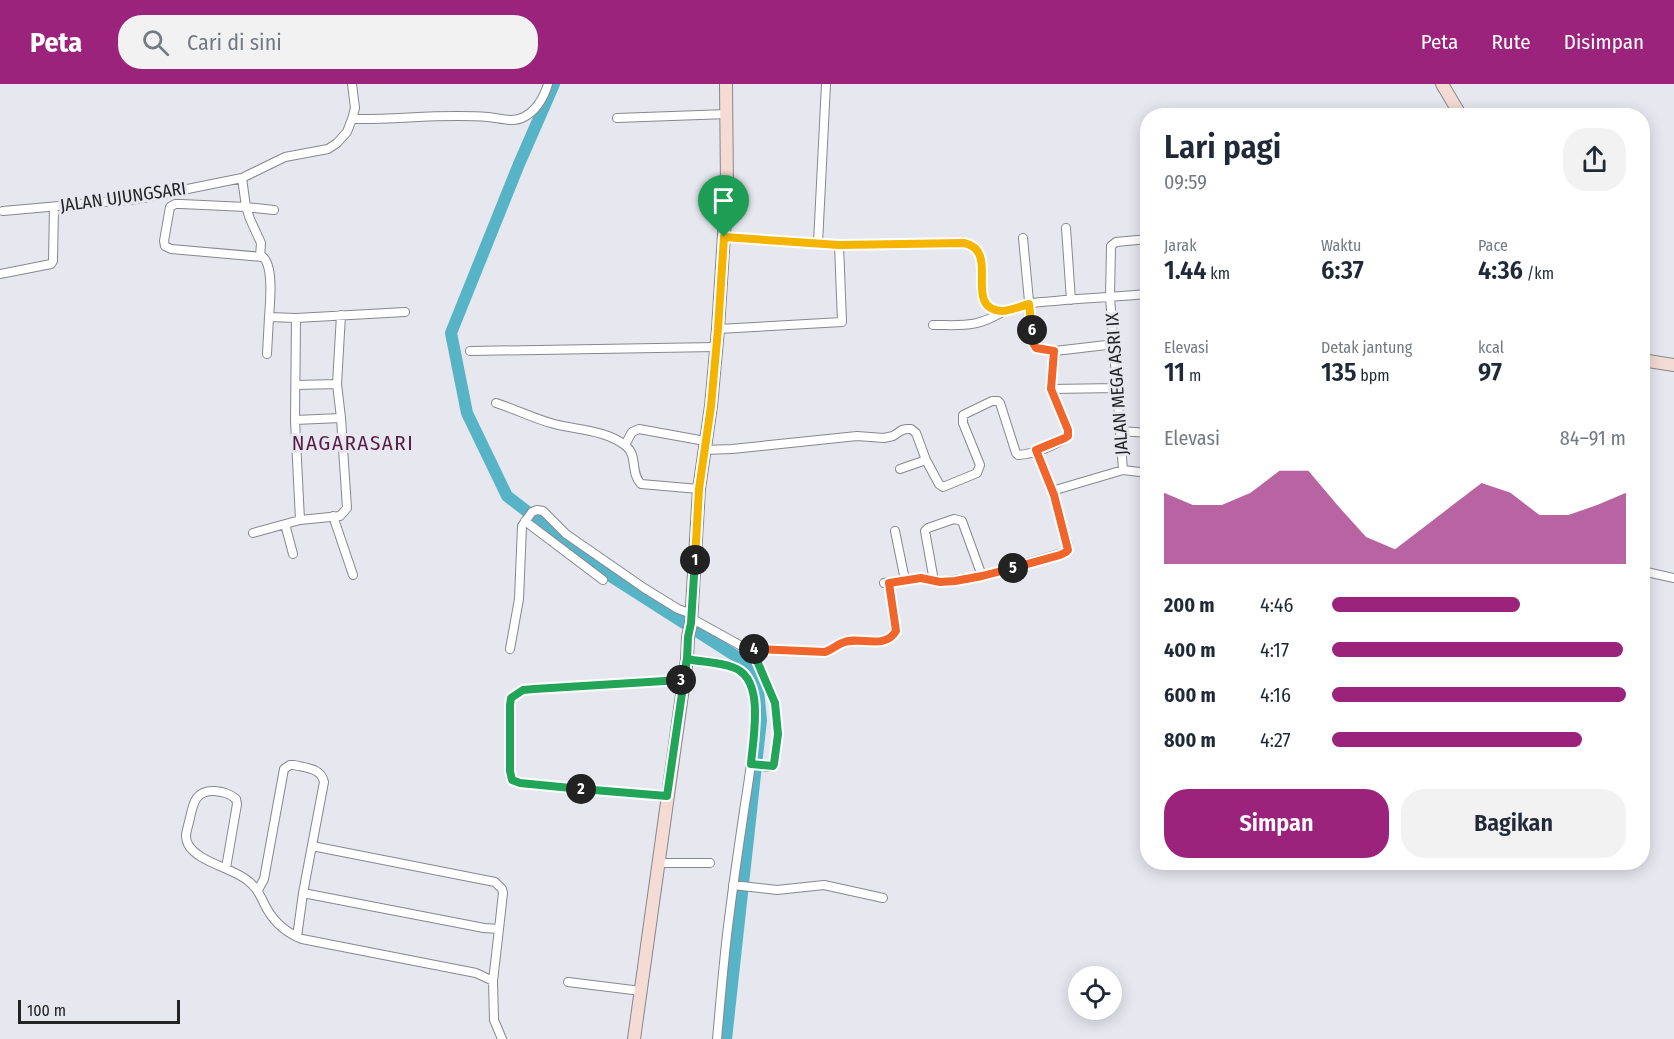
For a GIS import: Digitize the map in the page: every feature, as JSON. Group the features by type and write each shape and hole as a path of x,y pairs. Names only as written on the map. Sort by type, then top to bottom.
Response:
{"street":[{"path":"352,84 355,108 352,118 464,115 512,120 523,118 535,110 548,84"},
{"path":"634,1039 692,618 699,489 711,406 724,237 727,187 726,84"},
{"path":"818,243 826,84"},
{"path":"1442,84 1456,108"},
{"path":"616,118 727,114"},
{"name":"JALAN UJUNGSARI","path":"3,211 138,199 242,178 285,158 328,149 347,132 352,118"},
{"path":"242,178 246,207 261,243 260,257"},
{"path":"267,354 270,300 266,260 260,257 171,249 165,246 164,240 168,212 175,204 274,210"},
{"path":"0,274 51,264 53,261 54,207"},
{"path":"1066,228 1071,300"},
{"path":"724,237 839,245 972,244 976,247 980,257 983,273 981,287 986,303 992,309 1004,311"},
{"path":"1023,238 1034,346 1038,349 1054,351 1115,344"},
{"name":"JALAN MEGA ASRI IX","path":"1123,470 1110,297 1111,246 1116,242 1140,240"},
{"path":"718,329 842,322 839,245"},
{"path":"933,325 980,324 1004,311 1029,304 1140,295"},
{"path":"269,317 296,318 405,312"},
{"path":"253,533 300,520 340,516 347,508 337,384 341,315"},
{"path":"296,318 295,420 300,520"},
{"path":"470,351 716,347"},
{"path":"625,445 632,432 639,429 732,449 857,436 884,438 893,436 902,430 911,429 916,433 926,460 943,487 977,473 980,465 963,423 963,415 995,401 1000,403 1016,453 1020,455 1061,441 1068,436 1068,430 1051,389 1054,351"},
{"path":"1650,363 1674,365"},
{"path":"296,385 337,384"},
{"path":"1051,389 1117,388"},
{"path":"496,402 553,423 588,430 625,445 634,457 636,476 641,484 699,489"},
{"path":"295,420 340,418"},
{"path":"1121,431 1140,432"},
{"path":"510,649 519,599 521,532 528,518 537,510 543,512 566,534 603,561 692,618 745,648 825,652 842,643 856,640 885,641 896,631 886,583 921,578 940,582 982,576 1066,552 1068,546 1052,491 1036,450"},
{"path":"900,469 926,460"},
{"path":"1052,491 1123,470 1140,472"},
{"path":"333,516 353,574"},
{"path":"528,518 603,580"},
{"path":"934,581 926,531 928,528 954,519 962,521 982,576"},
{"path":"285,524 294,554"},
{"path":"895,531 905,580"},
{"path":"1650,573 1674,578"},
{"path":"752,649 775,703 778,734 772,767 752,764"},
{"path":"687,659 733,667 742,671 753,687 754,699 752,764 717,1039"},
{"path":"667,796 516,782 510,776 510,705 511,698 523,690 683,680"},
{"path":"258,890 264,879 284,769 290,765 318,772 323,779 297,937"},
{"path":"226,868 236,799 226,792 202,792 193,803 186,835 188,844 201,856 226,868 235,872 258,890 269,912 289,934 476,973 493,981"},
{"path":"312,846 495,882 502,888 493,981 494,1020 502,1039"},
{"path":"659,862 710,863"},
{"path":"736,885 777,890 824,885 869,893 883,898"},
{"path":"303,893 499,929"},
{"path":"568,982 642,991"}],"waterway":[{"path":"554,84 451,333 467,413 507,496 612,577 756,669 761,720 726,1039"}],"district":[{"name":"NAGARASARI","path":"353,443"}],"route":[{"path":"724,237 711,406 699,489 691,623 688,637 687,659 667,796 516,782 510,776 510,705 511,698 515,694 523,690 534,689 683,680 687,659 733,667 742,671 748,678 753,687 754,699 751,764 773,766 778,734 775,703 752,649 825,652 842,643 856,640 885,641 896,631 889,583 921,578 940,582 982,576 1060,555 1068,550 1054,495 1036,450 1068,436 1068,430 1051,389 1054,351 1038,349 1034,346 1029,304 1004,311 988,306 982,297 983,273 976,247 964,243 839,245 724,237"}]}
